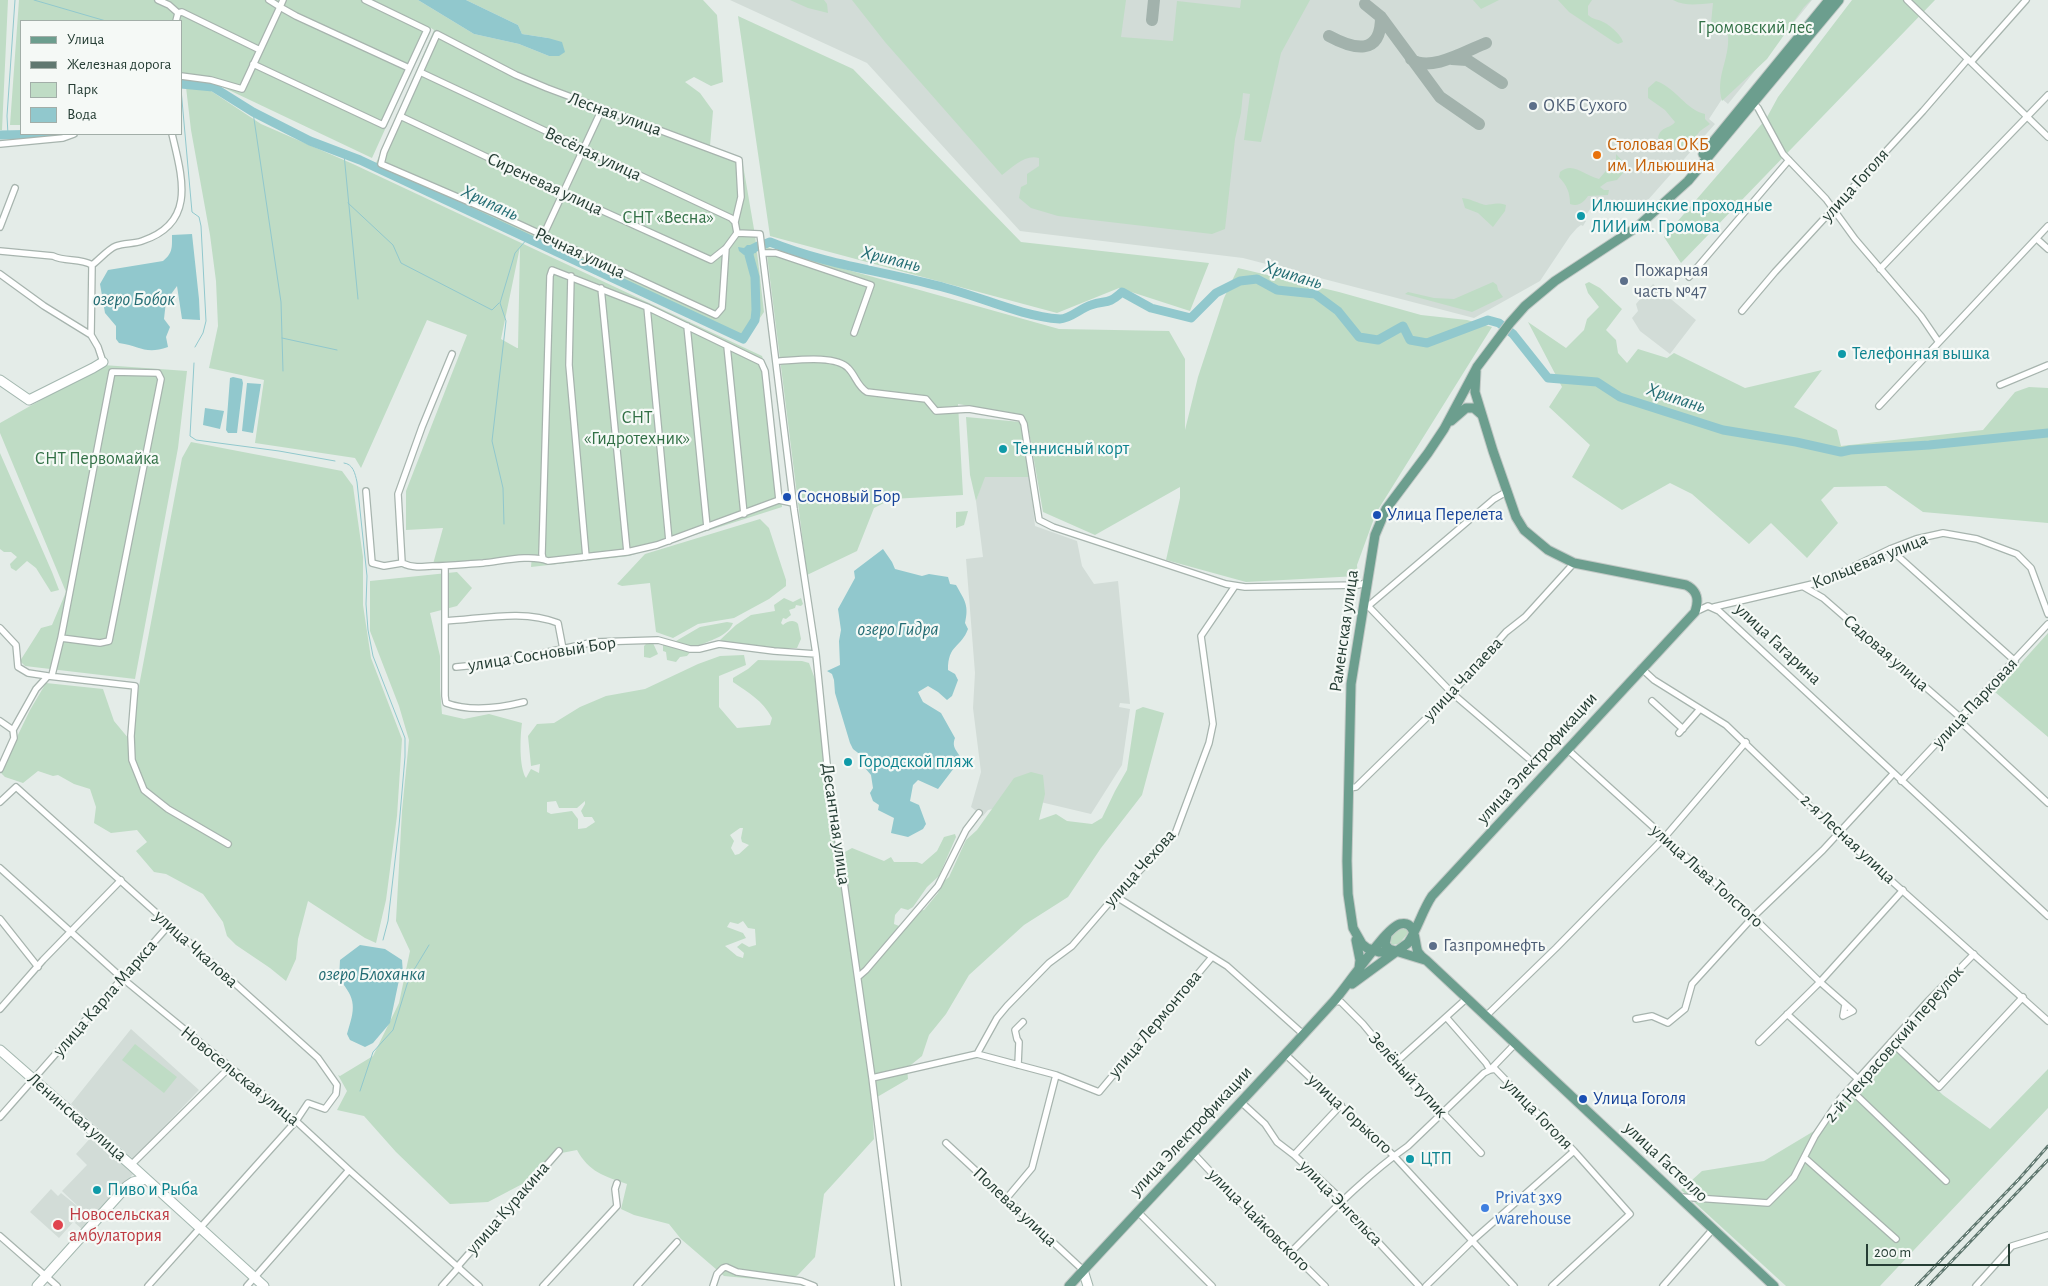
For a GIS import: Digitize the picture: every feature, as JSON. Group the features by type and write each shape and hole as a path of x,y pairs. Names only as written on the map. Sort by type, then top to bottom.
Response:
{"main road":[{"path":"1658,209 1829,0"},
{"path":"1658,209 1688,181 1839,0"},
{"name":"Раменская улица","path":"1374,950 1362,944 1353,928 1349,906 1346,861 1351,684 1366,608 1375,535 1380,520 1444,429 1477,367 1510,323 1536,296 1555,280 1622,238 1658,209"},
{"path":"1464,389 1461,397 1464,403 1472,402 1475,392 1477,367"},
{"path":"1475,392 1506,492 1516,517 1524,530 1548,550 1574,563 1686,585 1694,590 1698,600 1694,612"},
{"path":"1444,429 1466,408 1474,408 1482,416"},
{"name":"улица Электрофикации","path":"1415,933 1421,916 1432,896 1694,612"},
{"path":"1401,923 1411,927 1415,933 1408,943 1364,974 1336,999 1387,934 1401,923"},
{"path":"1353,928 1360,953 1359,968"},
{"name":"улица Гастелло","path":"1415,933 1418,952 1426,960 1774,1286"},
{"path":"1387,934 1385,944 1397,952"},
{"name":"улица Гастелло","path":"1374,950 1385,953 1397,952 1426,960"},
{"name":"улица Электрофикации","path":"1069,1286 1336,999"}],"street":[{"path":"158,0 169,5 178,13 182,12 260,50"},
{"path":"269,0 296,16 409,68"},
{"path":"182,76 211,80 242,89 283,0"},
{"path":"253,64 383,125 428,30 365,0"},
{"path":"1908,0 2048,137"},
{"name":"улица Гоголя","path":"1742,310 1774,272 2026,0"},
{"path":"176,20 178,13"},
{"name":"Лесная улица","path":"420,72 437,34 516,75 602,110 739,160 741,197 735,222"},
{"path":"400,116 420,72"},
{"name":"Весёлая улица","path":"420,72 735,222"},
{"path":"1880,269 2048,95"},
{"path":"1753,103 1758,108 1783,154 1833,208 1855,239 1921,316 1938,341"},
{"path":"543,236 602,110"},
{"name":"Речная улица","path":"400,116 384,152 381,164 716,315 722,308 726,248"},
{"name":"Сиреневая улица","path":"400,116 563,194 711,260 726,248 737,233"},
{"path":"0,144 63,138 71,135"},
{"path":"91,335 92,266 114,246 141,242 157,235 166,228 180,211 180,169 172,135"},
{"path":"1689,277 1789,160"},
{"path":"0,227 15,188"},
{"path":"735,222 737,233"},
{"path":"1880,406 1938,341 2048,226"},
{"name":"Десантная улица","path":"737,233 760,234 764,253 778,361 793,504 816,654 827,764 872,1078 898,1286"},
{"path":"2037,239 2048,249"},
{"path":"0,251 53,256 59,259 87,262 92,266"},
{"path":"764,253 776,253 871,285 854,333"},
{"path":"543,559 550,276 552,270 647,307 762,362 765,372 779,500"},
{"path":"0,274 44,306 91,335 98,347 103,362 29,400 0,380"},
{"path":"571,276 569,364 586,557"},
{"path":"602,288 627,552"},
{"path":"647,307 670,541"},
{"path":"687,326 707,527"},
{"path":"727,346 744,514"},
{"path":"402,563 398,494 422,427 452,354"},
{"path":"778,361 827,360 841,363 847,366 860,388 867,392 926,398 936,411 969,409 1018,417 1023,420 1039,520 1053,527 1235,586 1368,583"},
{"path":"2000,385 2048,365"},
{"path":"0,769 14,738 13,730 36,689 50,676 60,638 112,372 158,373 162,379 109,641 100,643 60,638"},
{"path":"366,491 369,551 372,563 384,566 402,563 408,566 445,566 511,559 543,559 548,561 627,552 670,541 779,500 793,504"},
{"path":"1506,492 1494,498 1366,608 1452,692 1528,758"},
{"name":"Кольцевая улица","path":"1713,607 1822,582 1890,549 1916,539 1943,533 1970,537 1995,544 2017,554 2031,568 2048,614"},
{"path":"1890,549 2015,661"},
{"name":"улица Чапаева","path":"1349,788 1356,788 1452,692 1506,632 1525,617 1574,563"},
{"path":"445,566 446,703 460,707 502,707 524,702"},
{"name":"улица Чехова","path":"977,1054 997,1018 1007,1006 1049,963 1072,946 1115,896 1175,834 1209,743 1213,724 1202,636 1235,586"},
{"name":"Садовая улица","path":"1804,587 1822,598 1962,721 2048,803"},
{"name":"улица Гагарина","path":"1694,612 1708,606 1723,614 2048,916"},
{"path":"445,621 517,616 541,617 558,623 563,649"},
{"name":"улица Парковая","path":"1901,781 1962,721 2048,624"},
{"path":"0,628 16,645 18,667 28,673 135,686 131,736 132,760 144,790 168,809 228,844"},
{"name":"улица Сосновый Бор","path":"456,667 497,663 594,642 658,640 690,649 699,649 719,644 816,654"},
{"name":"2-я Лесная улица","path":"1642,668 1654,680 1726,725 1746,742 1838,833 2048,1021"},
{"path":"1652,701 1681,731 1700,709"},
{"path":"0,721 13,730"},
{"path":"1486,1017 1664,838 1746,742"},
{"name":"улица Льва Толстого","path":"1567,749 1753,916 1845,1005"},
{"path":"1636,1019 1652,1016 1668,1023 1684,1009 1692,984 1753,916 1838,833 1894,774"},
{"name":"улица Чкалова","path":"0,802 16,788 318,1058 338,1085 336,1094 325,1109 308,1103 296,1121"},
{"path":"858,976 866,970 938,886 966,830 979,813"},
{"name":"Новосельская улица","path":"0,868 122,978 296,1121 479,1286"},
{"path":"0,1009 121,880"},
{"path":"1760,1042 1820,982 1903,890"},
{"path":"1115,896 1234,972 1303,1034"},
{"path":"0,919 38,967"},
{"name":"улица Карла Маркса","path":"0,1117 170,924"},
{"name":"2-й Некрасовский переулок","path":"1681,1197 1768,1203 1794,1178 1815,1136 1840,1099 1851,1090 1891,1042 1974,954"},
{"name":"улица Лермонтова","path":"1056,1075 1099,1092 1212,957"},
{"path":"1891,1042 1939,1087 2023,997"},
{"name":"Зелёный тупик","path":"1336,999 1341,1002 1395,1062 1419,1092 1424,1094 1481,1153"},
{"path":"1395,1062 1466,999"},
{"path":"1787,1014 1859,1080"},
{"name":"улица Гоголя","path":"1446,1017 1490,1070 1495,1069 1574,1151 1630,1214 1552,1286"},
{"path":"1018,1065 1020,1042 1017,1039 1015,1030 1023,1022"},
{"path":"1291,1252 1341,1202 1408,1146 1484,1073 1490,1070 1516,1043"},
{"name":"Ленинская улица","path":"0,1050 132,1165 200,1230 264,1286"},
{"path":"872,1078 977,1054 1056,1075 1032,1168 1006,1199"},
{"name":"улица Горького","path":"1285,1054 1394,1156 1514,1286"},
{"path":"132,1165 230,1067"},
{"path":"1851,1090 1946,1181"},
{"name":"улица Энгельса","path":"1241,1102 1264,1124 1277,1142 1294,1155 1341,1199 1341,1202 1419,1286"},
{"path":"1294,1155 1341,1105"},
{"path":"148,1286 296,1121"},
{"name":"Полевая улица","path":"946,1143 1084,1270"},
{"name":"улица Куракина","path":"458,1266 558,1151"},
{"path":"1426,1286 1472,1241 1574,1151"},
{"name":"улица Чайковского","path":"1193,1153 1325,1286"},
{"path":"1805,1158 1896,1239"},
{"path":"247,1286 349,1170"},
{"path":"37,1286 127,1186 133,1182 146,1179"},
{"path":"543,1286 617,1206 615,1189 617,1183"},
{"path":"1138,1212 1212,1286"},
{"path":"1664,1286 1713,1229"},
{"path":"1976,1286 2012,1246 2048,1235"},
{"path":"0,1236 57,1286"},
{"path":"637,1286 677,1242"},
{"path":"442,1286 458,1266"},
{"path":"713,1286 717,1274 726,1267 737,1272 801,1281 814,1286"},
{"path":"1084,1270 1088,1286"}],"shaded area":[{"path":"730,0 1812,0 1728,104 1722,99 1709,119 1715,124 1640,209 1596,205 1593,209 1591,208 1583,219 1586,221 1583,226 1581,225 1577,228 1570,236 1540,281 1474,318 1243,258 1020,231 867,63"},
{"path":"1653,284 1696,320 1670,354 1640,331 1632,318 1638,311 1636,304"},
{"path":"984,477 1030,477 1035,526 1077,541 1082,566 1094,584 1118,581 1130,704 1120,703 1119,707 1130,709 1122,765 1091,814 1032,800 988,810 983,816 971,807 981,772 973,708 975,673 966,559 983,557 976,501"},
{"path":"131,1029 199,1090 133,1159 71,1104"},
{"path":"94,1134 134,1173 82,1229 75,1223 83,1211 59,1238 30,1212 51,1189 58,1196 61,1193 82,1210 62,1191 87,1165 76,1154"}],"green space":[{"path":"0,0 8,0 2,130 0,130"},
{"name":"СНТ «Весна»","path":"19,0 418,0 474,34 519,44 549,56 559,56 548,38 522,34 518,25 466,0 703,0 717,15 723,82 711,86 694,77 685,82 700,93 713,111 710,146 742,159 755,235 764,312 743,343 373,170 434,30 431,28 372,158 212,82 182,78 182,20 20,20 20,125 10,125"},
{"path":"790,0 824,0 827,4 828,13 808,8"},
{"path":"852,0 1126,0 1121,37 1173,41 1177,1 1240,8 1241,0 1310,0 1281,53 1261,142 1244,140 1250,94 1243,93 1235,139 1225,229 1212,234 1058,216 1031,208 1019,198 1021,187 1027,184 1027,174 1039,166 1039,158 1034,157 1024,160 1002,175 885,42"},
{"path":"1473,0 1499,0 1481,9"},
{"path":"1558,0 1592,0 1588,6 1588,15 1609,25 1623,42 1618,44 1614,42 1569,12"},
{"name":"Громовский лес","path":"1673,0 1811,0 1767,59 1722,101 1720,84 1727,52 1728,35 1719,33 1711,23 1713,3 1688,4"},
{"path":"1852,0 1935,0 1681,263 1664,237 1766,119 1778,97"},
{"path":"738,16 853,69 1021,242 1209,263 1190,311 1119,288 1057,313 770,236"},
{"path":"1656,81 1669,88 1692,108 1705,114 1705,119 1710,124 1700,131 1685,151 1665,144 1658,138 1661,131 1675,122 1665,110 1648,98 1648,88"},
{"name":"СНТ «Гидротехник»","path":"186,87 208,89 261,124 353,164 762,356 765,365 782,507 629,556 531,567 532,555 433,564 443,528 406,530 406,491 467,335 427,320 361,468 355,458 255,443 264,380 209,368 218,326 216,281 210,235 191,130","holes":["520,247 518,348 501,339"]},
{"path":"1616,154 1628,167 1617,180 1607,182 1600,187 1604,190 1609,190 1608,195 1588,196 1580,204 1570,204 1568,189 1559,177 1560,172 1570,168 1599,179 1616,159"},
{"path":"1462,198 1485,205 1506,205 1505,211 1493,227 1478,213 1465,208"},
{"path":"766,247 1059,329 1169,331 1185,359 1185,430 1198,377 1224,298 1238,268 1339,292 1421,315 1467,320 1492,327 1376,513 1357,565 1358,576 1246,582 1166,560 1180,498 1180,487 1095,535 1043,512 1028,426 1018,414 958,404 963,495 892,499 874,508 857,551 807,575"},
{"path":"1493,282 1497,285 1503,297 1472,312 1405,294 1408,292 1434,298 1454,299"},
{"path":"1589,282 1600,288 1622,309 1606,330 1616,340 1618,353 1627,363 1638,349 1667,358 1674,353 1745,388 1822,370 1794,407 1837,430 1841,446 1983,430 2015,392 2029,387 2048,388 2048,523 1923,512 1886,486 1834,487 1821,500 1838,523 1807,558 1771,523 1749,544 1692,494 1670,483 1622,510 1572,477 1590,445 1549,407 1562,387 1528,322 1566,348 1584,330 1587,319 1599,307 1588,293 1585,284"},
{"name":"СНТ Первомайка","path":"103,365 187,371 178,448 135,679 25,666 20,661 41,628 52,625 66,592 0,433 0,423"},
{"path":"966,417 1021,422 1030,477 985,477 976,501 970,475"},
{"path":"191,442 342,471 353,486 363,557 363,605 371,658 402,739 397,816 386,900 376,943 365,938 308,901 298,939 296,959 286,981 236,945 227,936 223,922 203,894 166,874 154,872 136,851 147,842 137,830 111,833 94,823 96,807 90,789 74,784 58,775 53,776 38,771 23,783 5,777 0,772 30,710 46,683 103,689 114,721 129,739 182,458"},
{"path":"0,453 59,590 51,592 36,568 27,561 16,571 11,568 10,564 17,557 11,552 4,552 0,549"},
{"path":"968,511 964,525 956,528 956,512"},
{"path":"760,519 769,528 786,580 786,586 769,599 734,618 698,624 673,638 656,632 650,583 622,586 617,584 645,554"},
{"path":"457,572 472,588 457,606 430,613 440,656 442,714 464,719 489,714 522,723 521,759 526,778 531,769 539,773 540,764 531,766 528,736 537,724 554,723 580,707 606,696 645,689 698,664 720,656 744,655 746,665 719,676 719,707 737,728 770,725 772,718 764,706 755,697 733,682 733,678 758,660 802,661 809,663 815,679 824,762 837,844 835,846 836,850 845,852 852,848 884,861 891,857 894,862 917,862 922,864 937,851 944,837 955,834 956,837 939,876 927,887 913,907 908,910 901,908 895,915 894,924 899,926 898,928 916,911 924,910 938,893 943,882 949,877 966,840 977,830 1014,778 1031,772 1043,775 1045,794 1039,820 1056,814 1067,821 1092,824 1102,818 1127,770 1136,710 1143,707 1164,713 1142,795 1101,848 1068,897 1024,925 969,975 946,1014 929,1035 922,1056 907,1068 908,1079 872,1100 874,1139 824,1194 815,1257 798,1275 786,1282 724,1276 681,1239 669,1224 634,1215 621,1209 627,1184 604,1176 592,1168 577,1150 551,1155 528,1181 488,1202 450,1204 396,1152 364,1116 337,1110 347,1091 338,1075 340,1076 373,1056 399,1003 410,951 396,921 402,811 409,740 399,706 370,631 370,581","holes":["556,801 559,808 577,808 585,801 581,811 584,817 592,817 595,822 586,828 578,829 578,819 572,811 551,814 547,812 547,802","743,828 742,842 749,845 739,854 735,855 731,848 734,841 730,835","743,921 748,928 755,929 756,945 749,947 742,943 737,947 744,953 743,958 737,956 725,946 746,938 743,933 727,927 730,922 738,924"]},
{"path":"784,598 793,602 801,598 803,604 801,606 796,605 795,608 789,610 791,615 786,619 783,618 781,623 783,625 793,621 798,624 801,639 797,648 765,648 720,640 736,625 751,615 775,611 774,605"},
{"path":"727,622 733,623 727,632 696,647 687,656 680,657 676,662 667,660 666,652 663,651 663,645 673,644 700,627"},
{"path":"2048,633 2048,737 1995,692"},
{"path":"647,643 653,643 658,654 650,658 644,657 644,646"},
{"path":"1399,926 1405,926 1409,932 1399,944 1391,945 1389,936"},
{"path":"135,1044 177,1077 164,1093 122,1060"},
{"path":"1892,1047 1943,1095 1990,1129 2048,1069 2048,1108 1880,1286 1786,1286 1681,1190 1702,1171 1764,1161 1824,1125"}],"water":[{"path":"418,0 466,0 518,25 522,34 562,42 565,52 559,56 549,56 519,44 474,34"},
{"name":"озеро Бобок","path":"192,234 200,320 182,319 177,286 166,301 164,319 170,327 166,337 168,347 148,350 119,343 116,339 116,326 105,313 100,284 108,270 163,261 170,252 172,235"},
{"path":"747,245 755,247 756,253 744,255 739,251 738,247 744,248"},
{"path":"230,378 242,379 243,383 237,433 228,433 226,430"},
{"path":"247,383 261,384 253,433 242,431"},
{"path":"205,408 224,411 220,429 203,425"},
{"name":"озеро Гидра","path":"883,549 895,569 922,576 929,574 948,577 950,584 956,585 964,599 966,607 965,623 968,629 950,655 948,670 955,674 958,680 952,696 947,700 928,686 918,692 923,702 941,713 955,738 954,747 962,760 959,766 954,768 938,789 918,780 913,785 910,801 919,805 926,824 923,829 908,837 891,833 894,818 878,810 879,805 873,801 870,793 873,788 871,775 865,768 862,756 853,749 850,743 835,693 834,680 832,674 827,671 840,665 839,641 841,630 838,609 855,578 854,571"},
{"name":"озеро Блоханка","path":"360,945 385,949 402,960 403,974 399,980 390,1023 373,1043 365,1047 350,1040 347,1034 353,1005 349,993 339,979 340,960"}],"waterway":[{"path":"8,135 7,116 15,0"},
{"path":"34,0 103,20"},
{"name":"Хрипань","path":"182,84 213,87 253,112 310,141 360,160 743,339 755,320 756,310 755,277 749,255 750,250 760,245"},
{"path":"182,100 192,212 199,217 201,226 206,321 203,333 195,347"},
{"path":"253,112 281,302 283,371"},
{"name":"Хрипань","path":"0,135 20,135"},
{"path":"344,154 358,299"},
{"path":"348,203 393,245 401,263 492,310 499,303"},
{"path":"504,524 503,488 492,441 506,321 500,303 515,253 528,238"},
{"name":"Хрипань","path":"765,244 770,242 813,257 924,282 1017,311 1060,319 1064,319 1091,305 1110,301 1122,292 1151,308 1191,318 1216,293 1240,281 1257,279 1277,290 1315,294 1338,311 1359,337 1378,340 1403,326 1410,340 1427,343 1488,320 1499,323 1513,334 1548,378 1597,382 1620,397 1723,430 1796,442 1841,452 2048,433"},
{"path":"282,338 337,350"},
{"path":"194,363 190,436 196,440 279,451 335,461"},
{"path":"344,463 352,467 357,482 367,576 366,604 368,630 373,656 405,738 399,826 388,921 383,940"},
{"path":"360,1091 373,1052 393,1030 409,978 429,945"}],"taxiway":[{"path":"1152,20 1154,0"},
{"path":"1365,4 1381,17 1440,97 1479,124"},
{"path":"1329,36 1338,41 1356,46 1371,44 1376,39 1380,30 1381,17"},
{"path":"1411,59 1419,63 1428,64 1448,59 1486,43"},
{"path":"1452,59 1467,60 1502,83"}],"railway":[{"path":"1916,1286 2019,1179 2048,1146"},
{"path":"1928,1286 2048,1160"}],"place":[{"name":"ОКБ Сухого","path":"1533,106"},
{"name":"Столовая ОКБ им. Ильюшина","path":"1597,155"},
{"name":"Илюшинские проходные ЛИИ им. Громова","path":"1581,216"},
{"name":"Пожарная часть №47","path":"1624,281"},
{"name":"Телефонная вышка","path":"1842,354"},
{"name":"Теннисный корт","path":"1003,449"},
{"name":"Сосновый Бор","path":"787,497"},
{"name":"Улица Перелета","path":"1377,515"},
{"name":"Городской пляж","path":"848,762"},
{"name":"Газпромнефть","path":"1433,946"},
{"name":"Улица Гоголя","path":"1583,1099"},
{"name":"ЦТП","path":"1410,1159"},
{"name":"Пиво и Рыба","path":"97,1190"},
{"name":"Privat 3x9 warehouse","path":"1485,1208"},
{"name":"Новосельская амбулатория","path":"58,1225"}]}
